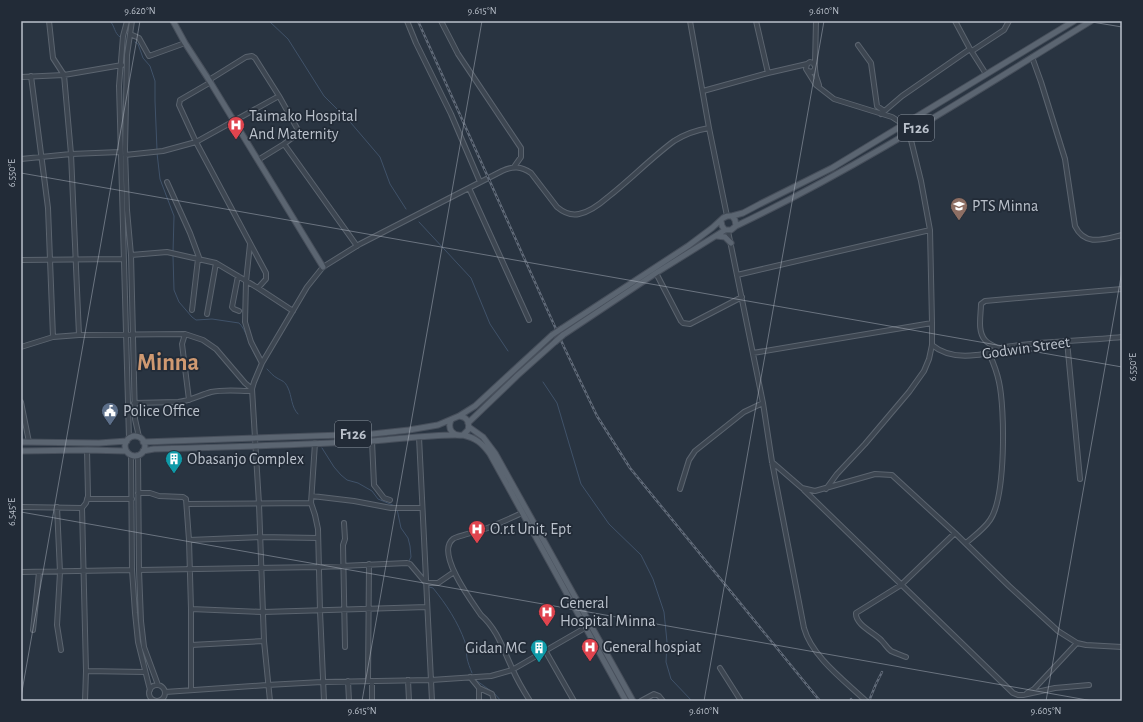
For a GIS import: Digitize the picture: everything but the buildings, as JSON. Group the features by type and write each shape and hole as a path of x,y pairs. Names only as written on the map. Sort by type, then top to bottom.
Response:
{"main road":[{"path":"173,21 185,43 210,81 323,267"},
{"name":"F126","path":"143,442 372,434 438,425 451,420 475,406 552,335 688,246 721,221 729,216 743,212 803,184 832,168 1074,21"},
{"name":"F126","path":"143,451 154,449 372,441 463,435 468,430 469,425 518,375 563,335 656,273 716,236 727,230 731,230 736,226 823,182 910,132 1091,21"},
{"path":"729,216 735,220 736,226"},
{"path":"721,221 722,226 727,230"},
{"path":"716,236 725,237 731,243"},
{"path":"459,416 466,419 469,425 483,437 495,453 588,626 626,701"},
{"path":"451,420 449,426 454,435"},
{"path":"463,435 479,440 490,454 522,513 633,701"},
{"path":"21,442 99,443 139,437 144,445 143,451 138,456 131,455 126,451 21,451"},
{"path":"126,451 125,446 128,439"}],"street":[{"path":"49,21 54,58 64,75 71,154 79,335"},
{"path":"127,21 123,36 119,86 128,439"},
{"path":"132,21 127,65 125,155 127,210 131,255 134,403 135,419 139,437"},
{"path":"407,21 416,43 451,114 480,182"},
{"path":"441,21 458,54 521,148 521,157 514,167"},
{"path":"690,21 709,128 729,216"},
{"path":"756,21 768,73"},
{"path":"816,21 815,66 816,76 821,89"},
{"path":"955,21 986,74"},
{"path":"883,112 908,92 1004,30 1009,21"},
{"path":"130,34 139,38 149,56 185,43"},
{"path":"858,45 870,61 877,106 883,112"},
{"path":"815,50 814,56 806,68 821,89 834,99 883,112 903,124"},
{"path":"258,160 284,144 297,134 298,130 280,96 265,72 252,56 246,58 180,100 179,103 196,142 266,273 266,279 258,288"},
{"path":"1032,57 1065,159 1076,226 1079,233 1086,238 1093,240 1122,235"},
{"path":"703,91 808,63 815,66"},
{"path":"21,77 64,75 127,65"},
{"path":"791,68 812,72 815,66"},
{"path":"31,76 48,208 53,337"},
{"path":"125,155 163,151 196,142 280,96"},
{"path":"270,701 267,685 264,641 259,504 252,390 262,363 307,287 323,267 357,246 502,170 514,167 526,170 531,173 562,211 568,214 579,214 589,211 627,183 675,141 690,133 709,128"},
{"path":"826,489 837,474 865,444 909,392 924,371 929,359 932,345 930,230 910,132"},
{"path":"284,144 357,246"},
{"path":"21,159 71,154 120,152"},
{"path":"167,182 190,233 199,260 192,310"},
{"path":"469,188 529,320"},
{"path":"727,230 731,243 763,403 772,462 806,636 812,646 826,662 866,701"},
{"path":"737,274 930,230"},
{"path":"250,242 246,282 245,322 251,342 262,363"},
{"path":"131,255 167,252 216,263 293,311"},
{"path":"21,260 123,259"},
{"path":"207,314 216,263"},
{"path":"656,273 683,323 690,324 742,297"},
{"path":"238,276 232,307 240,311"},
{"path":"999,349 985,340 980,328 981,304 985,301 1122,289"},
{"path":"753,353 932,323"},
{"path":"185,334 182,344 189,400"},
{"path":"21,347 53,337 79,335 185,334 203,340 216,349 252,390"},
{"name":"Godwin Street","path":"932,345 938,350 946,353 976,355 989,353 999,349 1067,341 1122,337"},
{"path":"1067,341 1080,479"},
{"path":"966,543 991,520 1000,494 1002,469 1002,414 999,383 989,353"},
{"path":"134,403 178,402 212,392 252,390"},
{"path":"21,402 29,442"},
{"path":"680,489 689,460 695,451 744,412 763,403"},
{"path":"419,437 432,701"},
{"path":"372,441 374,485 384,498 390,500"},
{"path":"315,443 311,504 316,518 318,538 322,682 324,701"},
{"path":"85,701 86,671 82,508 87,499 87,450"},
{"path":"131,455 134,613 138,642 150,690 150,696 156,701 164,700 165,692 163,687 158,685 144,647 140,611 138,456"},
{"path":"772,462 802,488 1013,693 1023,695 1055,688 1089,685"},
{"path":"802,488 815,491 875,474 892,475 1058,631 1077,643 1122,647"},
{"path":"138,493 150,493 159,496 186,499 190,569 191,690"},
{"path":"312,496 354,501 394,509 422,508"},
{"path":"87,499 132,499"},
{"path":"187,504 311,504"},
{"path":"21,507 82,508"},
{"path":"57,507 60,572 57,626 61,650"},
{"path":"522,513 482,530 452,539 447,549 454,572 481,615 487,619 494,630 504,648 512,670 530,701"},
{"path":"344,523 345,647"},
{"path":"906,657 891,651 880,639 869,632 855,616 856,613 901,585 955,533"},
{"path":"189,540 260,537 318,538"},
{"path":"139,570 319,567 409,563 426,583 438,583 454,572"},
{"path":"369,564 370,681 372,701"},
{"path":"21,572 132,570"},
{"path":"33,630 39,572"},
{"path":"191,610 263,612 369,610 427,607"},
{"path":"165,692 322,682 431,680 491,676 512,670 546,652 588,626"},
{"path":"191,645 264,641"},
{"path":"1023,695 1034,689 1077,643"},
{"path":"546,652 574,701"},
{"path":"720,668 741,701"},
{"path":"86,671 145,672"},
{"path":"470,677 479,688 492,694 494,701"},
{"path":"408,680 409,701"},
{"path":"348,681 349,701"},
{"path":"150,690 154,686 158,685"},
{"path":"479,688 479,701"},
{"path":"641,701 654,694 659,696 663,701"}],"waterway":[{"path":"110,21 120,37"},
{"path":"269,21 288,39 324,96 351,123 380,157 390,184 406,209"},
{"path":"135,42 138,44 143,58 150,66 155,81 157,150"},
{"path":"157,153 160,179 174,216 173,253"},
{"path":"419,222 471,278 490,324 508,351"},
{"path":"173,256 174,290 179,302 196,320 212,319 239,323 244,329 256,357"},
{"path":"267,369 286,384 294,408 298,414"},
{"path":"543,382 557,403 581,484 609,524 641,555 653,579 664,612 667,642 666,662 671,679 692,701"},
{"path":"322,448 334,467 347,480 358,483 372,491 378,499 395,506"},
{"path":"397,509 401,528 408,538 410,546 411,557 409,561"},
{"path":"429,587 433,588 459,627 465,642 467,660 472,673"},
{"path":"477,681 491,691"},
{"path":"494,693 501,701"}],"railway":[{"path":"418,21 564,347 597,416 630,468 820,701"},
{"path":"869,701 882,672"}],"place":[{"name":"Taimako Hospital And Maternity","path":"236,140"},
{"name":"PTS Minna","path":"959,221"},
{"name":"Police Office","path":"110,426"},
{"name":"Obasanjo Complex","path":"174,474"},
{"name":"O.r.t Unit, Ept","path":"477,544"},
{"name":"General Hospital Minna","path":"547,627"},
{"name":"General hospiat","path":"590,662"},
{"name":"Gidan MC","path":"539,663"}],"district":[{"name":"Minna","path":"168,363"}]}
